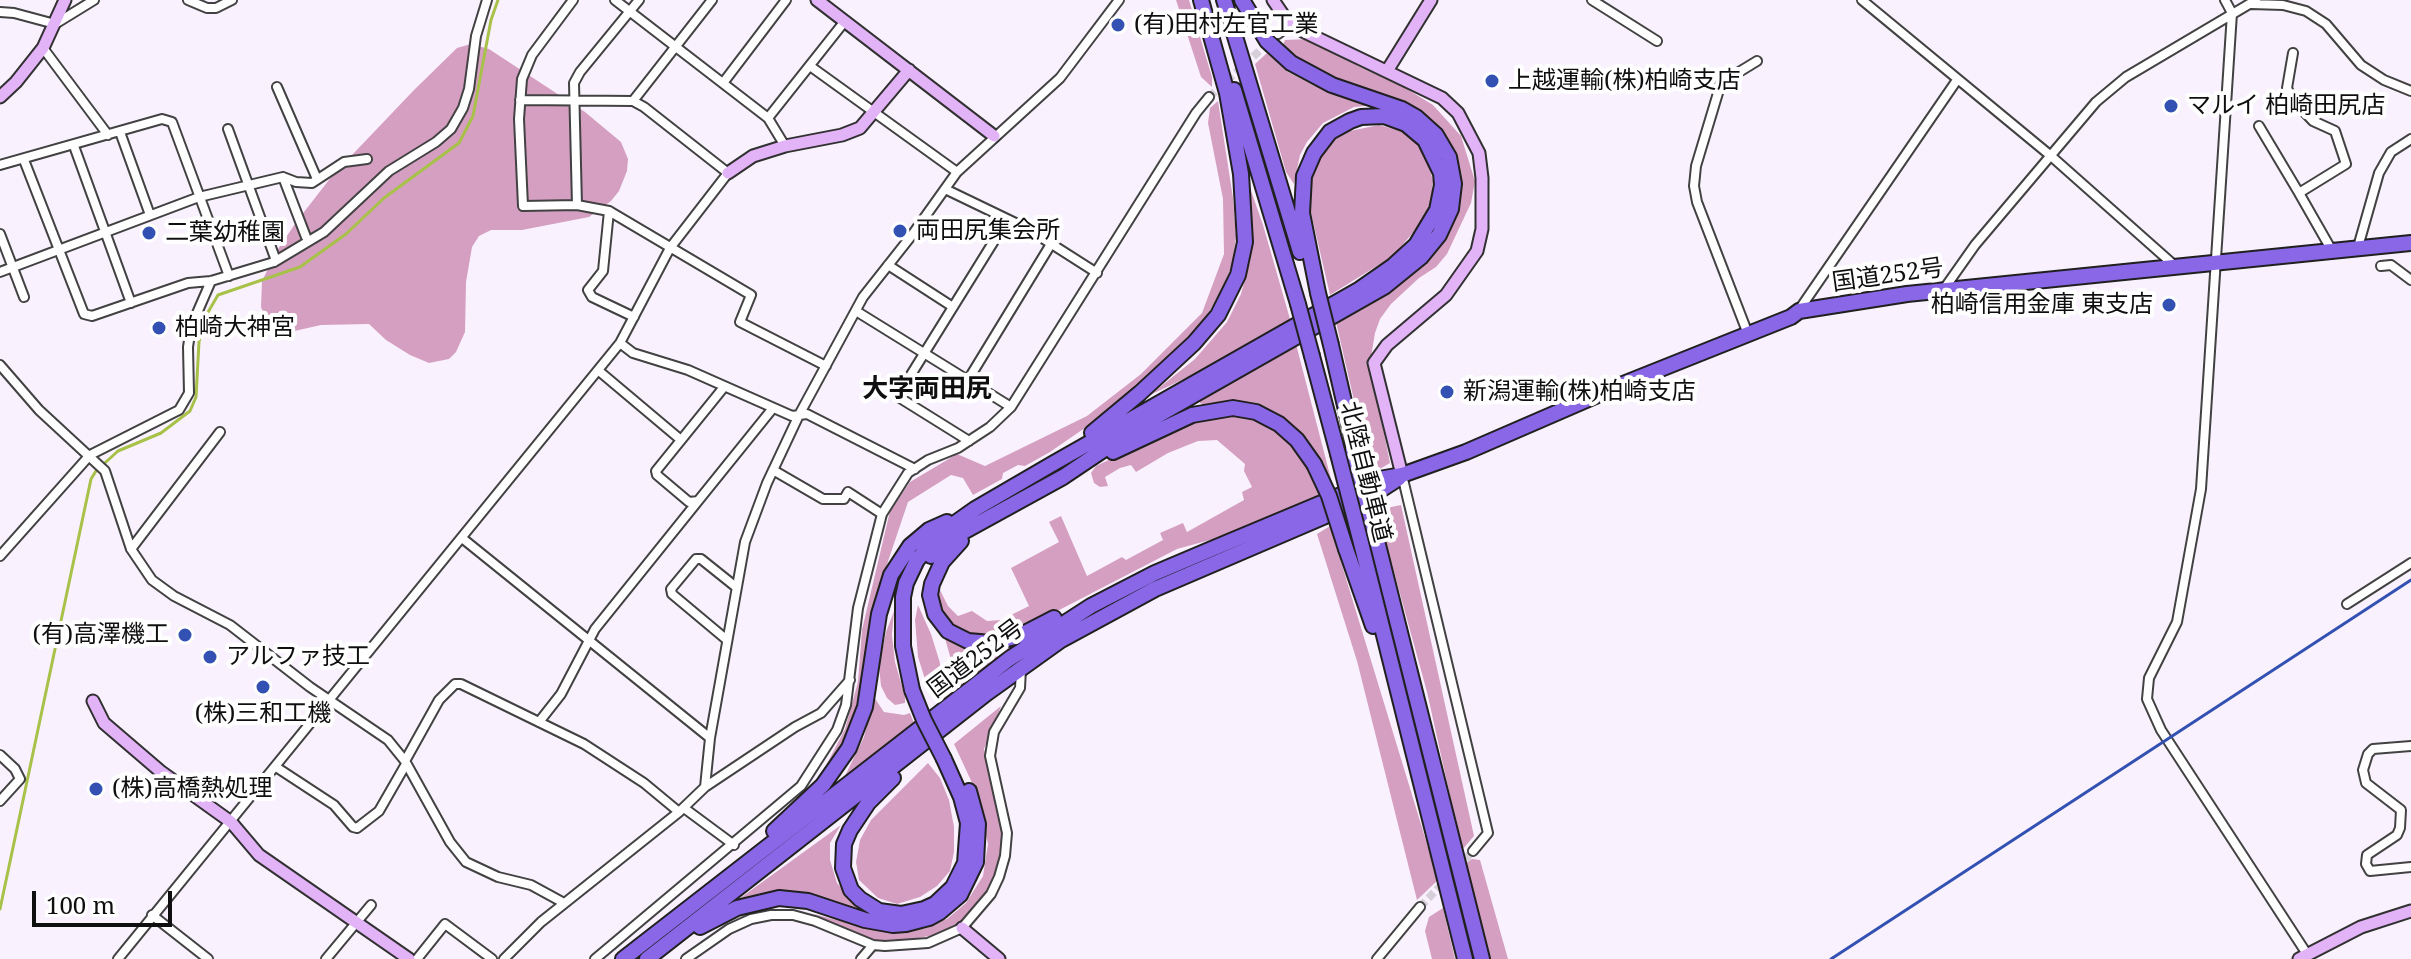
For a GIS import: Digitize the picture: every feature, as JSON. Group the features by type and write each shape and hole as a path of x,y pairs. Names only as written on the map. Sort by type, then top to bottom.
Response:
{"highway":[{"name":"北陸自動車道","path":"1204,0 1312,356 1360,477 1482,959"},
{"path":"1054,463 1120,411 1194,343 1218,315 1238,275 1245,242 1239,161 1204,0"},
{"name":"北陸自動車道","path":"1224,0 1329,346 1349,450 1361,543 1465,959"},
{"path":"1063,477 1136,428 1384,287 1410,268 1431,246 1451,209 1454,184 1449,157 1427,126 1387,102 1332,85 1291,63 1267,41 1242,0"},
{"path":"691,907 813,796 833,772 856,734 865,707 879,614 891,575 919,537 975,509 1360,289 1406,255 1432,222 1442,185 1433,150 1406,124 1384,116 1361,117 1330,132 1314,153 1304,176 1302,213 1316,295"},
{"name":"国道252号","path":"623,959 1038,639 1123,588 1379,479 1402,475 1466,452 1791,317 1799,311 1944,290 2411,243"},
{"path":"653,959 722,914 765,899 808,901 865,920 893,925 918,922 940,912 960,895 967,884 978,850 975,810 948,757 924,720 916,688 909,624 916,581 935,551 952,538 1063,477 1179,420 1220,408 1245,409 1279,424 1297,440 1314,464 1329,496 1374,627 1415,760"},
{"name":"国道252号","path":"647,959 1061,640 1124,604 1323,517 1382,489 1402,475"},
{"path":"916,688 905,661 901,629 906,583 917,560 932,542 975,509"},
{"path":"983,523 949,552 936,573 930,595 935,614 948,631 979,643 1005,641 1019,636 1122,583 1214,548"},
{"path":"948,757 968,823 968,849 960,876 944,896 924,909 901,914 869,906 851,890 843,868 844,844 857,817 885,786 1021,668"}],"street":[{"path":"0,97 43,48 65,0"},
{"path":"0,12 55,24 94,0"},
{"path":"188,0 207,8 216,8 232,0"},
{"path":"24,160 84,314 92,316 188,283 211,281 274,262 324,232 389,171 451,129 469,89 476,36 487,0"},
{"path":"573,0 532,55 522,79 523,206 577,205 609,211 751,295 740,322 826,366"},
{"path":"615,0 768,118 785,146"},
{"path":"577,205 574,83 639,0"},
{"path":"633,101 712,0"},
{"path":"723,83 786,0"},
{"path":"817,0 994,136"},
{"path":"705,787 710,738 745,542 773,470 799,415 856,311 957,172 1060,78 1119,0"},
{"path":"1273,0 1290,25 1442,98 1458,113 1479,153 1482,229 1477,251 1446,295 1387,345 1374,363 1488,833 1473,851"},
{"path":"1387,71 1431,0"},
{"path":"1592,0 1657,41"},
{"path":"1862,0 2051,156 2175,266"},
{"path":"2225,0 2232,13 2201,489 2177,622 2149,678 2147,699 2161,730 2305,957 2361,927 2411,911"},
{"path":"1944,290 1975,245 2096,102 2126,77 2253,2 2306,11 2326,24 2361,65 2384,80 2411,91"},
{"path":"768,118 845,21"},
{"path":"1278,34 1290,25"},
{"path":"43,48 108,135"},
{"path":"2293,53 2287,88 2292,99 2313,121 2335,131 2346,164 2299,193"},
{"path":"1748,334 1697,202 1694,186 1696,166 1721,83 1757,61"},
{"path":"810,66 957,172"},
{"path":"118,959 599,371 620,343 670,248 728,173 753,156 860,128 909,70"},
{"path":"1799,311 1957,80"},
{"path":"277,87 317,179"},
{"path":"595,959 801,786 837,730 850,679 858,608 882,514 908,473 969,441 1011,407 1209,97"},
{"path":"520,100 633,101 728,173"},
{"path":"0,165 162,119 172,122 229,276"},
{"path":"2259,126 2331,249"},
{"path":"228,129 274,262"},
{"path":"120,132 150,215"},
{"path":"2358,247 2379,173 2391,152 2411,139"},
{"path":"74,146 131,303"},
{"path":"0,272 199,197 283,177 312,183 344,162 367,159"},
{"path":"283,177 306,237"},
{"path":"945,189 1051,244 1097,273"},
{"path":"609,211 603,271 588,290 592,297 634,317"},
{"path":"969,441 900,398 899,394 1007,220"},
{"path":"0,234 24,297"},
{"path":"968,380 1051,244"},
{"path":"888,265 953,307"},
{"path":"2381,266 2391,265 2411,280"},
{"path":"0,556 90,455 179,410 189,393 191,327 211,281"},
{"path":"856,311 1011,407"},
{"path":"620,343 633,353 688,370 792,416 807,414 915,469"},
{"path":"0,365 39,410 105,471 131,549 152,580 174,596 230,625 388,740 406,762 450,842 466,862 498,877 531,885 564,903"},
{"path":"599,371 681,440"},
{"path":"698,501 689,502 656,471 724,387"},
{"path":"539,722 561,694 589,640 773,408"},
{"path":"131,549 220,432"},
{"path":"773,470 823,499 844,499 848,492 882,514"},
{"path":"462,538 710,738"},
{"path":"727,640 672,594 671,589 696,559 701,559 736,587"},
{"path":"2347,604 2411,563"},
{"path":"686,959 729,929 751,919 771,915 793,915 815,921 873,945 928,943 962,928 991,894 1005,856 1007,833 990,756 994,732 1020,688 1021,668"},
{"path":"504,959 564,903 682,810 705,787 821,713 850,679"},
{"path":"276,767 334,805 357,828 379,811 439,700 455,684 461,684 584,744 734,845"},
{"path":"93,701 104,723 160,771 231,822 259,855 409,959"},
{"path":"2411,746 2373,749 2363,770 2366,783 2406,810 2397,835 2367,855 2366,864 2370,871 2411,867"},
{"path":"0,755 15,769 20,779 0,801"},
{"path":"326,959 371,905"},
{"path":"1377,959 1420,907"},
{"path":"152,915 208,959"},
{"path":"417,959 445,924 492,959"},
{"path":"962,928 999,959"},
{"path":"861,959 873,945"}],"shaded area":[{"path":"1176,0 1189,0 1212,77 1212,87 1201,77"},
{"path":"1310,39 1433,105 1461,136 1475,181 1471,203 1447,254 1391,304 1375,333 1370,363 1390,463 1371,474 1336,322 1374,300 1434,248 1454,157 1443,132 1419,111 1394,99 1326,78 1296,61 1282,47 1285,40"},
{"path":"471,44 489,49 585,112 621,142 628,159 619,191 589,217 522,230 491,230 479,236 472,247 466,282 465,332 456,352 449,359 429,363 410,355 386,340 369,324 321,325 290,332 267,322 261,307 262,281 297,221 332,176 414,90 457,48"},
{"path":"1267,53 1288,72 1313,85 1377,105 1354,107 1323,123 1300,155 1294,184 1286,172 1255,64"},
{"path":"1218,101 1236,236 1226,282 1204,321 1151,375 1095,421 1050,452 1025,466 1018,465 1003,473 1002,479 973,495 963,478 951,475 908,502 877,594 860,710 839,755 818,781 845,729 858,682 862,630 890,511 910,482 957,454 985,466 1087,416 1141,374 1202,313 1224,254 1223,199 1208,123 1210,108"},
{"path":"1379,125 1401,131 1418,143 1433,181 1431,201 1423,221 1393,256 1330,295 1308,200 1311,182 1318,162 1330,143 1345,132"},
{"path":"1247,179 1290,319 1201,371 1150,395 1195,359 1227,322 1241,294 1250,261 1251,222"},
{"path":"1296,344 1332,483 1321,465 1269,411 1242,401 1206,406 1200,403 1199,398"},
{"path":"1232,414 1254,419 1277,431 1296,451 1315,481 1321,500 1177,549 1009,636 969,635 948,623 938,598 940,590 948,606 958,616 972,611 987,621 1001,620 1029,606 1011,568 1059,542 1049,522 1061,516 1087,576 1163,540 1160,533 1183,523 1187,532 1244,500 1242,492 1252,487 1244,471 1245,464 1217,440 1198,441 1168,453 1136,472 1131,465 1120,468 1105,477 1108,486 1100,487 1094,483 1091,473 1096,466 1205,415"},
{"path":"1401,505 1474,836 1462,850 1427,692 1377,510"},
{"path":"1330,526 1438,880 1417,900 1357,661 1317,534"},
{"path":"918,605 940,663 940,675 929,692 918,657 915,620"},
{"path":"894,611 892,635 895,662 905,697 905,703 895,705 881,686 879,666"},
{"path":"944,635 984,650 1002,649 1030,641 937,705 952,677 952,663"},
{"path":"874,697 884,712 910,713 914,723 844,778 864,737"},
{"path":"1001,706 984,749 999,806 1002,831 1001,854 987,899 954,931 893,943 863,938 814,914 879,931 903,932 927,928 947,919 966,903 983,876 988,844 974,787 954,744"},
{"path":"928,763 940,778 949,800 954,827 950,871 937,886 920,897 897,904 878,898 859,880 856,862 860,840 871,820"},
{"path":"841,825 830,843 830,860 837,883 861,910 818,898 732,904"},
{"path":"1472,859 1480,860 1508,959 1490,959 1466,863"},
{"path":"1443,908 1455,959 1432,959 1425,931 1429,917"}],"waterway":[{"path":"0,909 91,479 118,451 161,433 190,411 196,397 199,342 204,319 218,295 300,267 346,234 384,198 459,143 473,116 491,20 498,0"}],"tunnel":[{"path":"1209,97 1278,34"},
{"path":"1457,868 1473,851"},
{"path":"1420,907 1445,881"}],"railway":[{"path":"1831,959 2411,580"}],"place":[{"name":"(有)田村左官工業","path":"1118,25"},
{"name":"上越運輸(株)柏崎支店","path":"1492,81"},
{"name":"マルイ 柏崎田尻店","path":"2171,106"},
{"name":"両田尻集会所","path":"900,231"},
{"name":"二葉幼稚園","path":"149,233"},
{"name":"柏崎信用金庫 東支店","path":"2169,305"},
{"name":"柏崎大神宮","path":"159,328"},
{"name":"新潟運輸(株)柏崎支店","path":"1447,392"},
{"name":"(有)高澤機工","path":"185,635"},
{"name":"アルファ技工","path":"210,657"},
{"name":"(株)三和工機","path":"263,687"},
{"name":"(株)高橋熱処理","path":"96,789"}],"district":[{"name":"大字両田尻","path":"927,390"}]}
